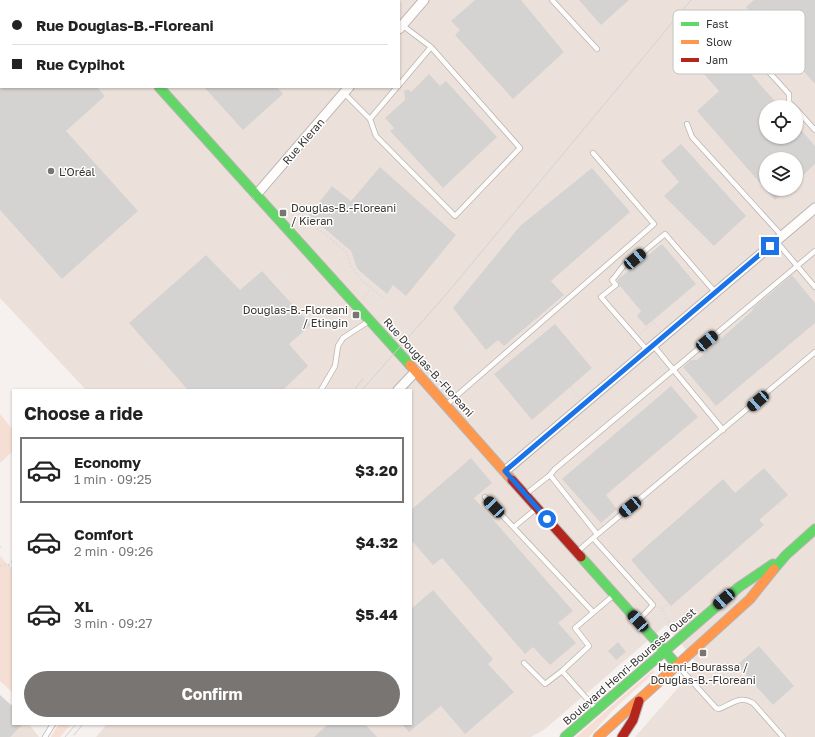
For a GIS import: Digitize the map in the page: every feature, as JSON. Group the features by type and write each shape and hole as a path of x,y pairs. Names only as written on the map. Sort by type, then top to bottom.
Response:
{"street":[{"path":"401,27 424,0"},
{"name":"Rue Douglas-B.-Floreani","path":"160,88 256,196 371,320 678,666"},
{"name":"Rue Kieran","path":"256,196 347,90"},
{"path":"505,471 815,208"},
{"path":"399,389 416,371"},
{"name":"Boulevard Henri-Bourassa Ouest","path":"565,737 739,587 786,555 815,529"},
{"name":"Boulevard Henri-Bourassa Ouest","path":"598,737 678,666 750,599 786,555"},
{"path":"622,737 633,720 639,701"}],"lane":[{"path":"552,0 597,50"},
{"path":"347,90 370,119 376,136 455,216 520,148 431,47 401,27"},
{"path":"400,84 431,47"},
{"path":"771,74 789,94 789,100"},
{"path":"370,119 396,88"},
{"path":"803,117 815,130"},
{"path":"687,124 692,137 779,238 797,266 815,287"},
{"path":"446,405 654,224 594,152"},
{"path":"715,292 665,234 635,259 618,270 618,275 612,280 616,285 601,296 673,370 723,430"},
{"path":"526,494 815,250"},
{"path":"322,389 335,366 338,346 343,338 371,320"},
{"path":"577,552 815,352"},
{"path":"550,475 598,534"},
{"path":"485,497 593,612"},
{"path":"514,527 538,508"},
{"path":"593,538 654,604 638,621"},
{"path":"524,663 545,684 562,671 589,646 575,628 614,595"},
{"path":"678,666 716,708 719,709 741,699 748,700 753,703 783,737"},
{"path":"562,671 597,710"},
{"path":"45,737 52,725"}],"path":[{"path":"296,210 346,252 351,266 361,280 385,299"},
{"path":"639,334 653,321 661,330"},
{"path":"570,387 580,398"},
{"path":"0,566 8,564 12,561"},
{"path":"8,564 12,568"},
{"path":"662,609 669,603"},
{"path":"659,607 662,609 676,631"}],"shaded area":[{"path":"400,0 815,0 815,737 635,737 698,665 666,625 545,729 531,737 96,737 106,725 412,725 412,389 85,389 0,298 0,88 400,88"},
{"path":"0,414 12,429 12,452 0,463"},
{"path":"0,556 12,569 12,692 0,681"},
{"path":"653,670 655,672 615,708 589,737 576,737"},
{"path":"0,696 12,705 12,725 30,725 39,737 0,737"},
{"path":"58,725 70,725 60,737 51,737"}],"building":[{"path":"475,0 521,0 564,52 513,99 455,35 460,30 451,21"},
{"path":"579,0 629,0 601,25"},
{"path":"754,0 815,0 815,84 805,73 805,10 749,10 746,7"},
{"path":"429,74 440,86 446,81 497,137 443,188 390,131 394,128 385,118 405,100 404,91 408,89 411,92"},
{"path":"704,74 751,74 774,100 759,100 759,144 803,144 803,132 815,146 815,164 803,175 803,152 759,152 759,182 697,111 719,91"},
{"name":"L'Oréal","path":"0,88 98,88 105,96 66,131 138,211 62,279 0,210"},
{"path":"205,88 278,88 283,94 243,130"},
{"path":"681,144 746,216 714,246 664,196 679,182 661,161"},
{"path":"380,167 456,235 406,296 393,285 387,294 357,268 351,251 309,215 332,186 351,201"},
{"path":"592,168 630,212 551,281 564,295 504,346 498,340 486,350 453,308 520,226"},
{"path":"771,196 780,196 775,200"},
{"path":"662,244 696,284 646,326 637,316 641,311 620,286 617,280"},
{"path":"206,255 240,290 262,271 311,325 289,344 308,366 284,389 187,389 129,323"},
{"path":"792,275 815,303 815,323 716,406 683,367 691,360 697,360 752,311 753,308"},
{"path":"555,324 592,368 532,420 494,374"},
{"path":"671,386 698,417 606,495 617,509 601,523 562,479"},
{"path":"471,458 492,483 474,498 573,611 558,623 576,643 550,665 533,647 525,654 442,558 433,565 412,541 412,509"},
{"path":"764,468 788,495 759,520 764,525 671,606 631,560 723,479 735,493"},
{"path":"433,590 493,659 488,664 514,692 465,734 441,706 409,732 403,725 412,725 412,608"},
{"path":"618,642 626,652 616,660 608,651"},
{"path":"759,646 794,686 773,705 737,665"},
{"path":"0,695 12,706 12,725 22,725 10,737 0,737"},
{"path":"327,725 366,725 377,737 314,737"}],"tram line":[{"path":"683,10 691,0"},
{"path":"363,389 449,291 673,22"},
{"path":"355,389 363,379"},
{"path":"65,737 75,725"},
{"path":"74,735 82,725"}],"traffic: fast":[{"path":"160,88 410,365"},
{"path":"774,569 786,555 815,529"},
{"path":"581,557 678,666"},
{"path":"565,737 739,587 773,564"}],"traffic: slow":[{"path":"410,365 512,480"},
{"path":"598,737 750,599 774,569"}],"traffic: jam":[{"path":"512,480 581,557"},
{"path":"622,737 633,720 639,701"}],"place":[{"name":"L'Oréal","path":"51,171"},
{"name":"Douglas-B.-Floreani / Kieran","path":"283,213"},
{"name":"Douglas-B.-Floreani / Etingin","path":"356,315"},
{"name":"Henri-Bourassa / Douglas-B.-Floreani","path":"703,653"}],"route":[{"path":"547,519 505,471 770,246"}]}
